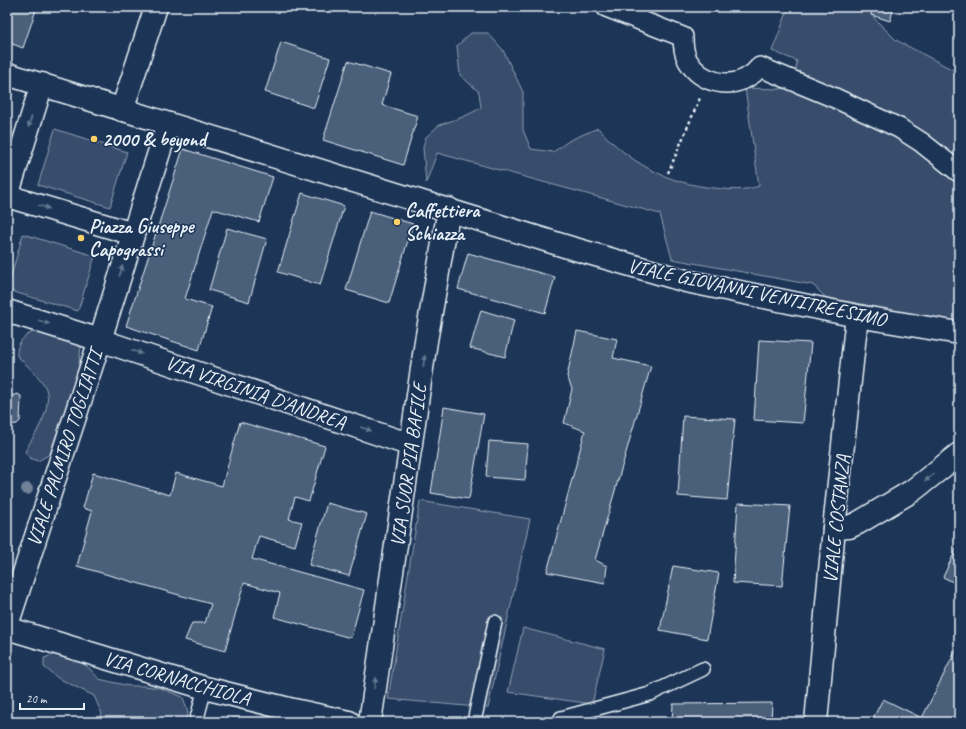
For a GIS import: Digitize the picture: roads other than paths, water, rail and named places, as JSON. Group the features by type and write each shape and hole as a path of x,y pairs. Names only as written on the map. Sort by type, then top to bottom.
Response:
{"street":[{"path":"122,110 156,7"},
{"path":"606,7 683,37 684,49 688,61 695,71 708,79 728,84 741,81 752,75 760,67 835,98 899,128 921,142 959,172"},
{"name":"VIALE GIOVANNI VENTITREESIMO","path":"7,74 686,281 857,316 959,333"},
{"path":"42,84 7,196 132,234"},
{"path":"7,311 100,340 132,234 168,124"},
{"name":"VIA SUOR PIA BAFILE","path":"370,722 412,445 426,341 449,209"},
{"name":"VIALE COSTANZA","path":"816,722 834,528 857,316"},
{"name":"VIA VIRGINIA D'ANDREA","path":"100,340 412,445"},
{"name":"VIALE PALMIRO TOGLIATTI","path":"7,627 100,340"},
{"path":"834,528 858,523 892,503 912,491 959,454"},
{"name":"VIA CORNACCHIOLA","path":"7,627 205,688 349,722"}],"lane":[{"path":"474,722 494,622"},
{"path":"560,722 561,718 650,694 703,669"},
{"path":"196,722 205,688"}],"place":[{"name":"2000 & beyond","path":"94,139"},
{"name":"Caffettiera Schiazza","path":"397,222"},
{"name":"Piazza Giuseppe Capograssi","path":"81,238"}]}
